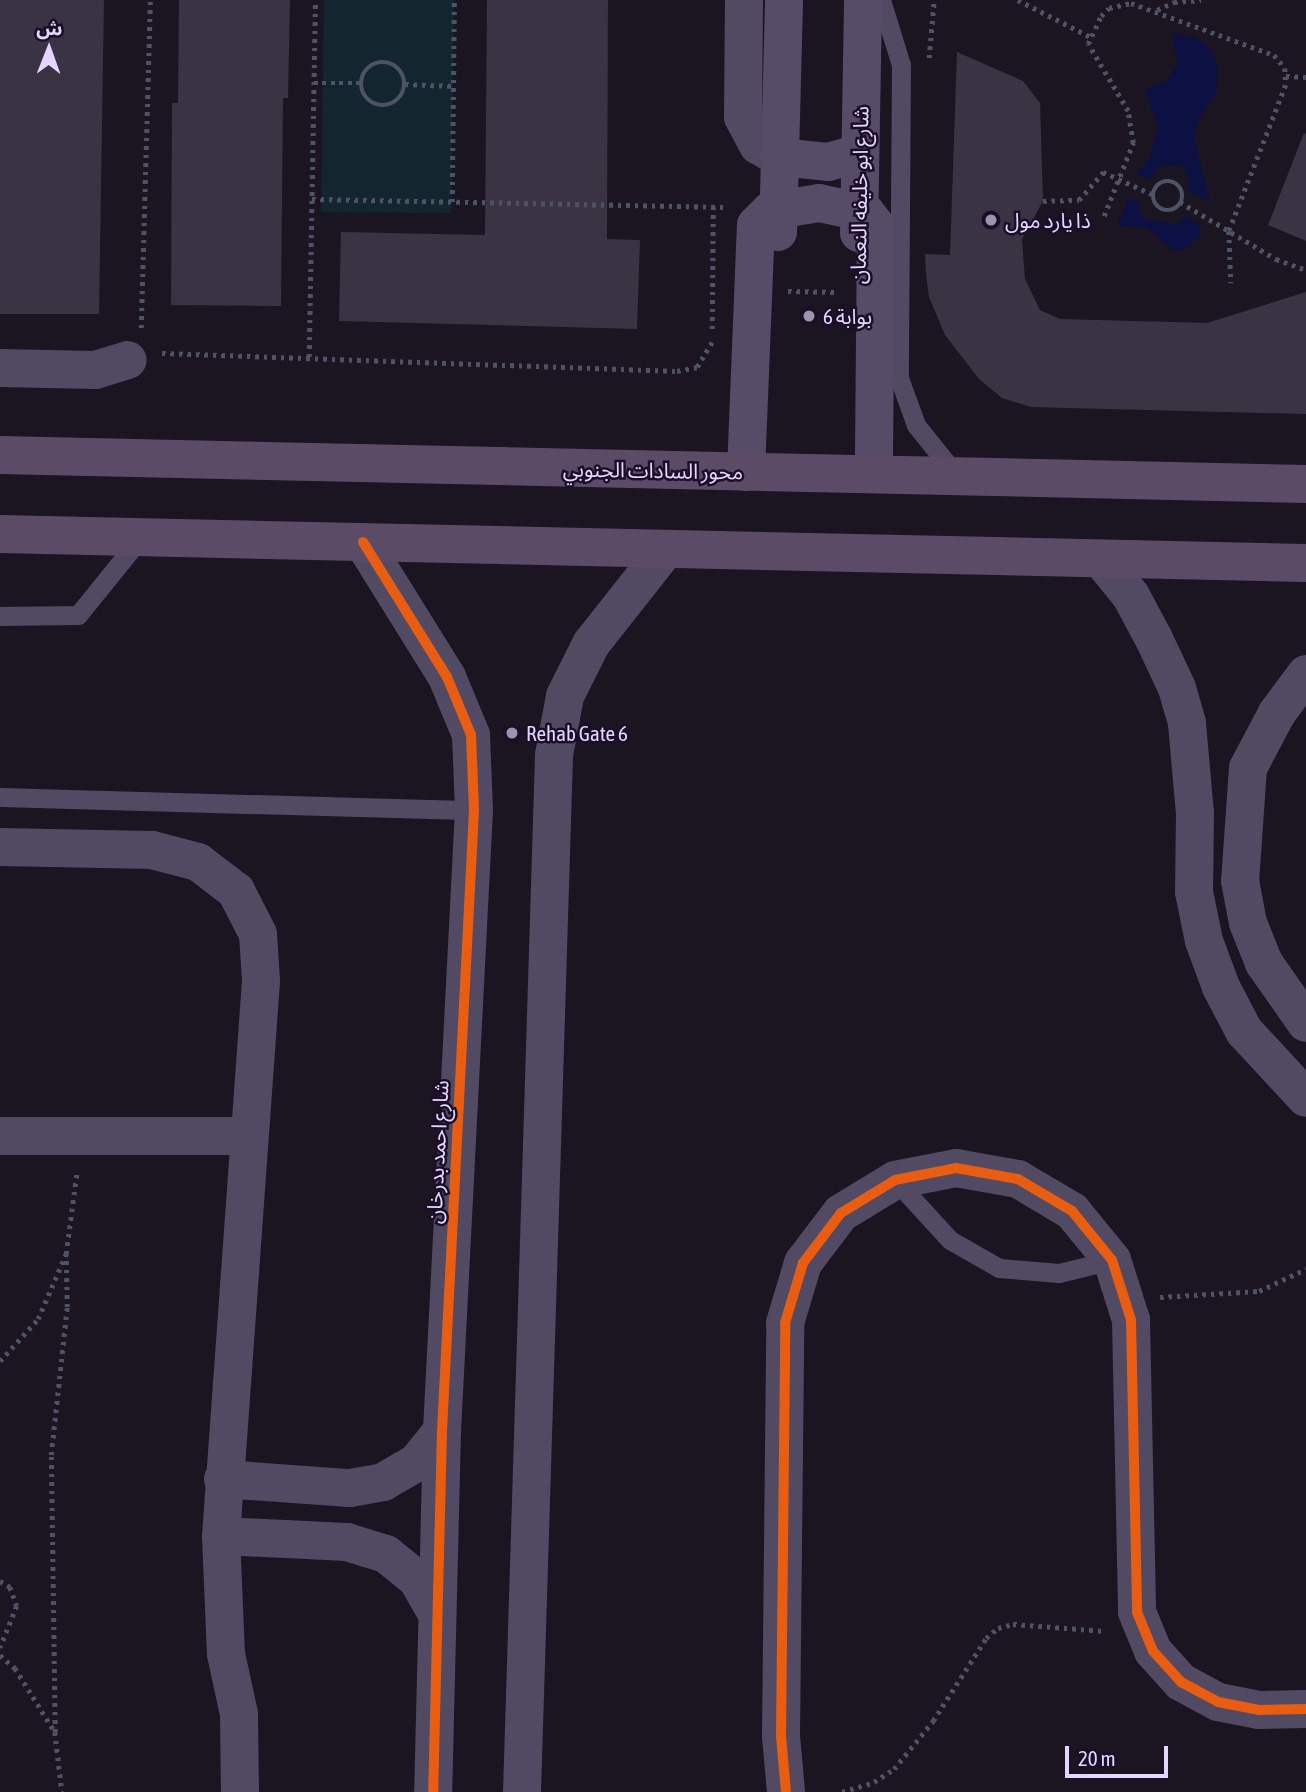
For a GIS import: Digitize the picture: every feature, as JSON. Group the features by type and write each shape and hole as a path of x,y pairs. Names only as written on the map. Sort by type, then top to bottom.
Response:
{"main road":[{"name":"محور السادات الجنوبي","path":"0,455 1306,484"},
{"path":"0,534 1306,563"}],"street":[{"path":"744,0 743,117 758,145 779,157 820,163 860,153"},
{"path":"758,473 777,291 784,0"},
{"name":"شارع ابو خليفه النعمان","path":"863,0 856,293 864,473"},
{"path":"758,473 756,225 764,214 778,209 818,203 859,210 874,219 877,232 864,473"},
{"path":"0,368 95,370 141,349"},
{"name":"شارع احمد بدرخان","path":"363,542 447,677 471,735 474,810 442,1430 433,1792"},
{"path":"522,1792 554,755 565,696 591,643 666,549"},
{"path":"1101,558 1131,596 1177,688 1192,765 1194,892 1201,928 1221,987 1244,1031 1306,1098"},
{"path":"1306,674 1277,713 1248,768 1240,881 1248,923 1264,963 1306,1023"},
{"path":"1192,765 1248,768"},
{"path":"0,847 152,850 198,862 236,891 258,934 260,970 221,1536 226,1654 239,1714 240,1792"},
{"path":"1194,851 1242,853"},
{"path":"0,1136 249,1136"},
{"path":"786,1792 781,1737 785,1322 803,1263 841,1213 895,1180 956,1168 1018,1179 1072,1211 1112,1260 1131,1320 1137,1612 1153,1651 1181,1682 1218,1702 1259,1710 1306,1709"},
{"path":"223,1479 350,1488 383,1482 417,1462 442,1430"},
{"path":"221,1536 347,1542 386,1554 417,1579 437,1614"}],"lane":[{"path":"881,0 901,65 899,378 916,425 956,475"},
{"path":"0,616 78,615 141,537"},
{"path":"0,797 474,810"},
{"path":"895,1180 950,1240 999,1268 1059,1273 1112,1260"}],"path":[{"path":"150,0 141,349 677,371 697,366 712,345 713,207"},
{"path":"309,357 315,0"},
{"path":"452,202 454,0"},
{"path":"1018,0 1089,36"},
{"path":"1157,11 1174,2 1201,0"},
{"path":"1104,216 1122,177 1133,143 1131,120 1092,53 1089,36 1101,16 1120,4 1157,11 1274,55 1286,76 1229,231 1231,283"},
{"path":"383,62 402,73 405,84 393,103 382,106 372,103 361,83 372,64 383,62"},
{"path":"1286,76 1306,77"},
{"path":"314,83 361,83"},
{"path":"405,84 453,86"},
{"path":"1043,201 1079,200 1104,172 1122,177 1154,195 1163,210 1175,209 1180,202 1180,187 1174,180 1164,182 1154,195"},
{"path":"312,199 778,209"},
{"path":"1180,202 1285,264 1306,270"},
{"path":"777,291 856,293"},
{"path":"62,1792 55,1732 51,1455 66,1307 66,1254 81,1136"},
{"path":"0,1361 38,1319 66,1254"},
{"path":"1124,1298 1259,1291 1306,1269"},
{"path":"0,1581 10,1587 18,1606 0,1648"},
{"path":"842,1792 874,1782 894,1769 998,1628 1013,1624 1146,1634"},
{"path":"0,1655 15,1668 55,1732"}],"shaded area":[{"path":"324,0 454,0 451,213 321,212"},
{"path":"1172,33 1196,38 1211,49 1218,67 1216,94 1198,120 1194,137 1210,201 1188,192 1188,174 1182,166 1160,165 1151,180 1136,174 1149,159 1158,128 1145,89 1166,81 1177,66"},
{"path":"1129,198 1140,203 1139,212 1146,219 1176,224 1186,216 1198,223 1201,234 1187,248 1174,251 1146,228 1117,225"}],"building":[{"path":"0,0 104,0 99,314 0,314"},
{"path":"179,0 290,0 288,98 283,98 281,306 171,305 172,103 178,103"},
{"path":"487,0 608,0 607,239 640,240 637,329 339,321 341,232 485,235"},
{"name":"ذا يارد مول","path":"957,52 1023,81 1040,103 1043,201 1022,239 1025,279 1040,310 1060,319 1207,323 1306,292 1306,414 1031,407 1002,398 979,379 945,335 929,297 926,274 925,254 950,255"},
{"path":"1304,133 1306,134 1306,241 1268,225"}],"cycle path":[{"path":"363,542 447,677 471,735 474,810 442,1431 433,1792"},
{"path":"786,1792 781,1736 785,1323 803,1263 841,1213 895,1180 956,1168 1018,1179 1072,1211 1112,1260 1131,1320 1137,1612 1153,1651 1181,1682 1218,1702 1259,1710 1306,1709"}],"place":[{"name":"ذا يارد مول","path":"991,220"},
{"name":"بوابة 6","path":"809,316"},
{"name":"Rehab Gate 6","path":"512,733"}]}
